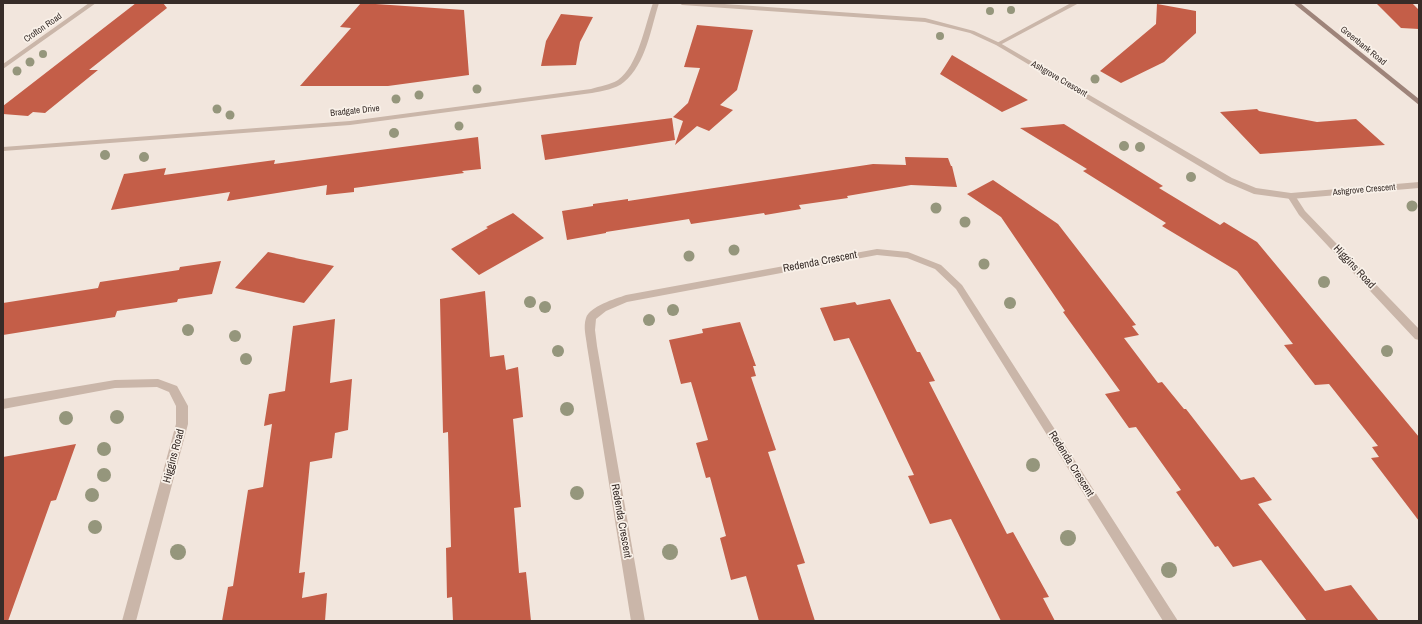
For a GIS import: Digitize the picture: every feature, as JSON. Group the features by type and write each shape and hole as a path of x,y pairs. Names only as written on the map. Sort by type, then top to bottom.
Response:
{"main road":[{"name":"Greenbank Road","path":"1296,3 1419,103"}],"street":[{"name":"Crofton Road","path":"3,67 93,3"},
{"name":"Bradgate Drive","path":"3,148 350,123 592,91 620,82 627,75 636,59 656,3"},
{"name":"Ashgrove Crescent","path":"682,3 926,20 972,32 998,44 1229,180 1254,191 1291,196 1419,185"},
{"path":"998,44 1076,3"},
{"name":"Higgins Road","path":"1291,196 1302,213 1419,336"},
{"name":"Redenda Crescent","path":"638,621 592,346 590,330 591,318 602,308 626,299 877,252 908,255 938,267 959,287 1170,621"},
{"name":"Higgins Road","path":"3,404 115,384 158,383 173,389 182,406 182,424 129,621"}],"building":[{"path":"136,3 163,3 167,8 89,70 98,70 45,113 33,112 28,116 3,114 3,106"},
{"path":"361,3 464,10 469,75 388,86 300,86 351,28 340,27"},
{"path":"1376,3 1412,3 1419,10 1419,29 1401,28"},
{"path":"1157,4 1196,11 1196,33 1164,62 1121,83 1100,71 1156,24"},
{"path":"561,14 593,17 580,42 576,65 541,66 546,41"},
{"path":"697,25 753,30 737,90 720,105 733,110 709,131 697,126 675,145 683,121 673,117 688,103 700,68 684,67"},
{"path":"952,55 1028,100 1002,112 940,74"},
{"path":"1257,109 1259,111 1317,122 1356,119 1385,145 1260,154 1220,112"},
{"path":"672,118 675,140 545,160 541,135"},
{"path":"1064,124 1163,186 1159,188 1220,225 1224,222 1257,242 1419,437 1419,521 1371,458 1379,457 1372,447 1378,446 1329,384 1315,385 1284,345 1293,344 1237,271 1162,226 1166,223 1083,171 1087,169 1020,128"},
{"path":"478,137 481,169 462,171 464,173 354,188 354,192 326,195 327,185 227,201 230,192 111,210 124,174 166,168 164,175 275,160 274,164"},
{"path":"905,157 948,158 952,166 957,187 911,185 847,196 848,198 799,205 801,209 765,215 764,213 691,224 689,219 606,232 567,240 562,211 593,206 593,204 628,199 628,201 873,164 906,165"},
{"path":"993,180 1058,224 1136,325 1132,326 1139,335 1124,338 1158,383 1162,382 1184,409 1186,409 1241,480 1254,477 1272,500 1258,504 1325,591 1351,585 1379,621 1307,621 1261,560 1233,567 1218,546 1215,547 1176,492 1181,490 1136,427 1129,428 1105,394 1120,391 1063,312 1065,311 1001,217 967,194"},
{"path":"513,213 544,238 479,275 451,249 488,228 486,227"},
{"path":"268,252 334,266 304,303 235,288"},
{"path":"221,261 212,294 178,299 177,302 117,311 115,317 3,335 3,303 98,288 100,282 179,270 180,267"},
{"path":"485,291 490,357 504,355 506,370 518,367 523,417 513,419 521,507 514,508 519,573 526,572 531,621 453,621 452,597 447,598 446,548 451,547 448,432 443,433 440,299"},
{"path":"890,299 917,352 920,352 935,381 929,382 1007,534 1013,532 1049,597 1043,598 1055,621 1001,621 951,519 930,524 908,476 914,475 849,338 834,341 820,308 855,302 857,305"},
{"path":"335,319 330,383 352,379 348,430 335,433 332,458 310,462 299,573 305,572 302,598 327,593 325,621 222,621 228,587 233,586 248,490 263,487 272,424 264,426 269,394 285,391 293,326"},
{"path":"740,322 756,366 753,366 756,376 751,377 776,450 768,452 805,563 797,565 815,621 759,621 746,576 731,580 720,538 726,536 710,477 706,478 696,443 708,440 691,382 681,384 669,340 703,333 702,329"},
{"path":"76,444 56,500 51,501 8,621 3,621 3,457"}]}
